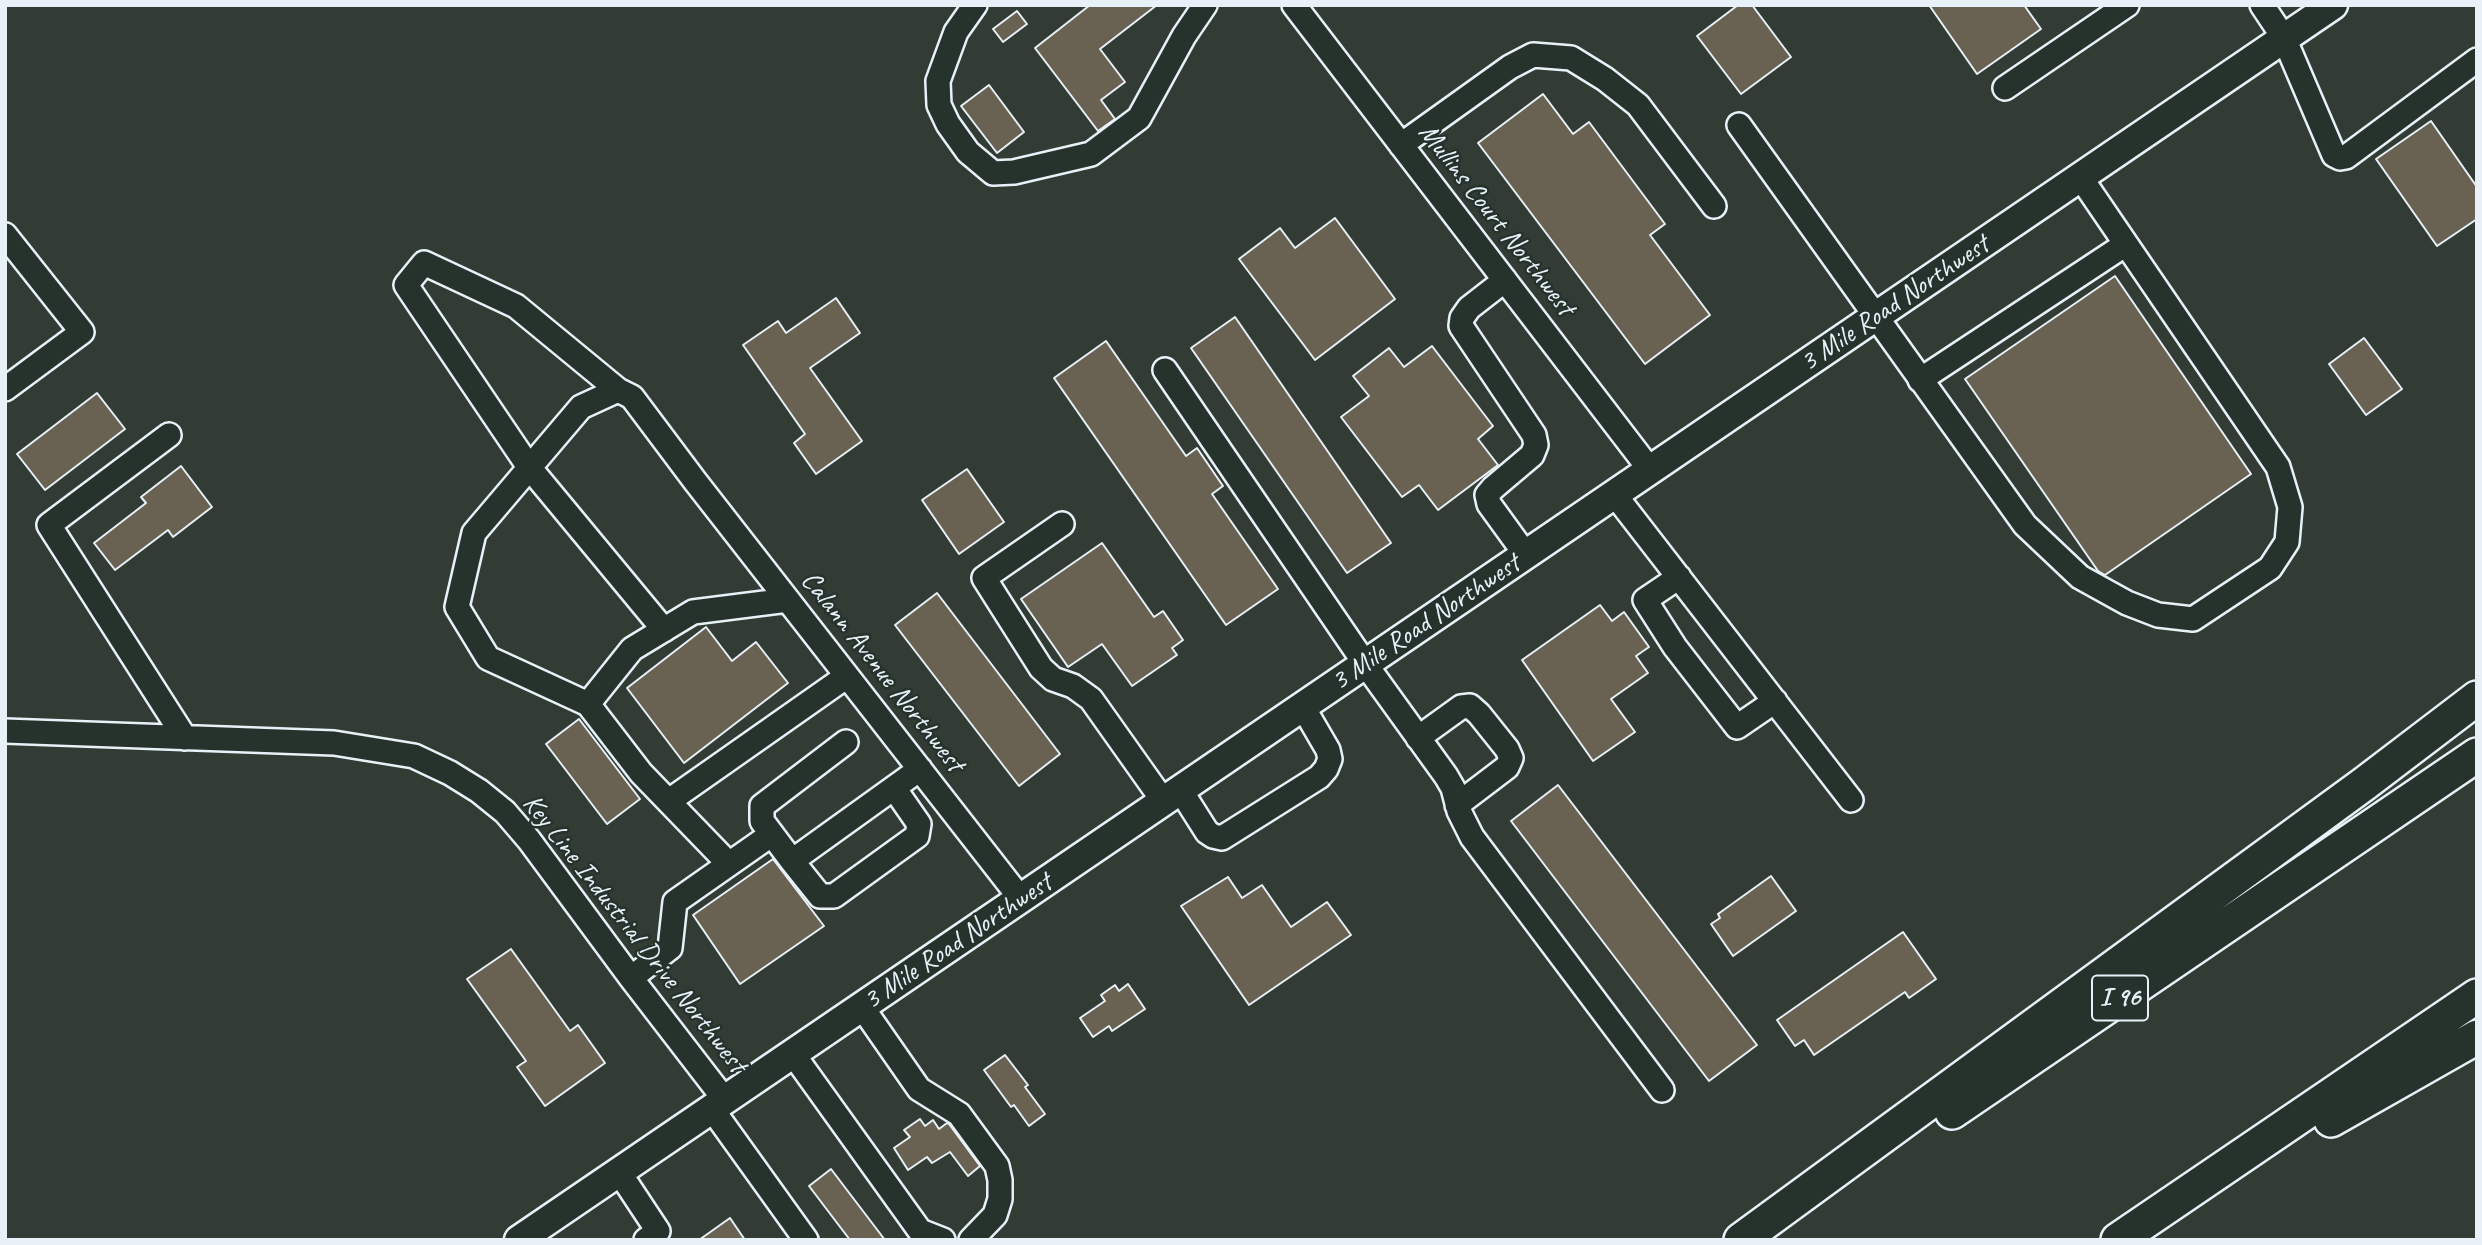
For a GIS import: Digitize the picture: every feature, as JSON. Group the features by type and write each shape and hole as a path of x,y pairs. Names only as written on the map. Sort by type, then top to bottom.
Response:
{"highway":[{"path":"1741,1240 2364,784 2477,698"},
{"name":"I 96","path":"1763,1240 2477,755"},
{"path":"2118,1240 2477,996"},
{"path":"2130,1240 2395,1081 2477,1037"}],"main road":[{"name":"3 Mile Road Northwest","path":"519,1240 2333,5"}],"street":[{"path":"975,5 956,32 938,81 939,104 948,124 968,152 993,173 1014,172 1091,154 1139,118 1184,36 1205,5"},
{"name":"Mullins Court Northwest","path":"1294,5 1651,471"},
{"path":"2005,88 2127,5"},
{"path":"2262,5 2284,38 2334,155 2340,158 2346,157 2477,60"},
{"path":"1401,145 1510,67 1533,55 1571,58 1605,79 1638,105 1714,206"},
{"path":"1739,125 2025,525 2080,577 2127,603 2158,615 2193,619 2270,568 2287,542 2290,507 2278,467 2081,178"},
{"path":"5,235 82,332 5,389"},
{"path":"1920,380 2126,244"},
{"name":"Calann Avenue Northwest","path":"529,467 406,285 424,263 516,306 618,390 632,397 1021,899"},
{"path":"1505,280 1469,308 1462,318 1461,326 1534,435 1536,444 1532,455 1487,495 1489,504 1526,555"},
{"path":"1165,370 1454,788 1457,805 1472,837 1662,1090"},
{"path":"618,390 581,407 474,533 457,607 488,658 588,704 641,773 729,864"},
{"path":"169,435 49,525 185,738"},
{"path":"529,467 664,630"},
{"path":"1615,495 1851,800"},
{"path":"1062,524 984,579 1041,668 1053,679 1073,687 1091,699 1172,796 1207,832 1222,838 1320,777 1330,759 1328,750 1303,707"},
{"path":"1679,578 1645,600 1675,647 1737,727 1774,701"},
{"path":"588,704 632,649 692,612 788,600"},
{"path":"669,801 847,676"},
{"path":"1418,738 1461,707 1470,706 1507,749 1511,758 1507,767 1457,805"},
{"name":"Key Line Industrial Drive Northwest","path":"5,731 334,743 414,756 479,790 505,812 529,840 631,978 719,1105 806,1240"},
{"path":"846,742 762,806 762,821 820,896 834,896 916,836 919,824 894,788"},
{"path":"792,861 920,769"},
{"path":"631,978 670,948 675,902 772,834"},
{"path":"862,1007 919,1089 959,1114 997,1166 1000,1199 995,1215 971,1240"},
{"path":"793,1054 920,1231 943,1240"},
{"path":"619,1172 658,1231 646,1240"}],"building":[{"path":"1090,5 1157,5 1100,49 1125,82 1101,100 1115,119 1098,131 1035,48"},
{"path":"1738,5 1752,5 1791,57 1741,94 1697,36"},
{"path":"1929,5 2024,5 2041,29 1977,74"},
{"path":"1017,11 1027,24 1003,42 993,29"},
{"path":"989,85 1024,132 997,153 961,106"},
{"path":"1543,94 1573,134 1589,122 1665,224 1650,235 1710,315 1645,364 1478,143"},
{"path":"2431,121 2477,187 2477,219 2437,246 2376,159"},
{"path":"1335,218 1395,299 1315,360 1239,259 1280,228 1295,248"},
{"path":"2115,276 2251,474 2105,575 2098,571 1965,379"},
{"path":"836,298 860,333 810,368 862,441 816,474 794,443 805,434 743,345 778,321 786,333"},
{"path":"1235,317 1391,543 1347,573 1191,348"},
{"path":"2364,338 2402,389 2366,415 2329,364"},
{"path":"1106,341 1186,456 1197,448 1223,486 1212,494 1278,589 1226,625 1054,378"},
{"path":"1432,346 1493,426 1478,439 1498,465 1438,510 1419,485 1402,497 1341,417 1369,396 1353,376 1389,348 1404,367"},
{"path":"97,393 125,429 45,490 17,454"},
{"path":"181,466 212,507 173,537 168,530 115,570 94,543 146,503 141,497"},
{"path":"967,469 1004,522 959,554 922,500"},
{"path":"1102,543 1154,617 1163,611 1183,640 1172,648 1177,655 1132,686 1102,644 1068,667 1021,599"},
{"path":"937,593 1060,754 1019,786 895,625"},
{"path":"1600,605 1612,621 1624,612 1649,647 1636,656 1648,673 1611,699 1635,732 1593,761 1522,660"},
{"path":"706,627 732,661 756,642 788,683 684,763 627,688"},
{"path":"579,719 640,799 607,824 546,744"},
{"path":"1558,785 1757,1045 1709,1081 1511,821"},
{"path":"773,859 824,926 740,984 693,915"},
{"path":"1771,876 1796,911 1733,956 1711,924 1720,918 1718,914"},
{"path":"1228,877 1242,898 1262,885 1291,927 1327,902 1351,935 1249,1005 1181,906"},
{"path":"1903,932 1936,979 1909,998 1905,992 1814,1055 1804,1040 1795,1046 1777,1020"},
{"path":"511,949 570,1031 578,1025 605,1063 545,1106 517,1067 526,1061 467,979"},
{"path":"1128,984 1145,1009 1112,1031 1109,1026 1093,1037 1080,1018 1105,1001 1101,995 1115,985 1119,991"},
{"path":"1005,1055 1028,1085 1025,1087 1045,1114 1029,1126 1014,1105 1011,1107 984,1070"},
{"path":"920,1119 925,1126 933,1120 939,1129 949,1124 980,1166 968,1176 950,1152 932,1163 927,1157 908,1170 894,1148 910,1137 904,1130"},
{"path":"831,1169 885,1240 850,1240 809,1186"},
{"path":"730,1218 745,1240 699,1240"}]}
